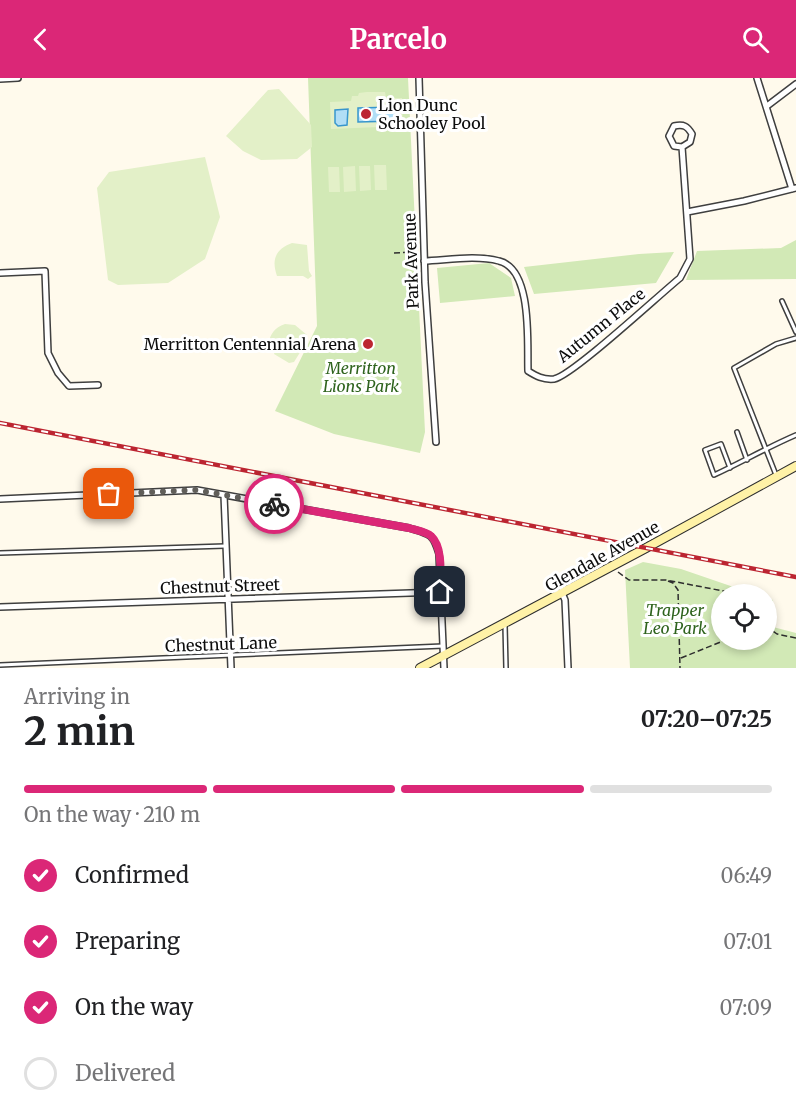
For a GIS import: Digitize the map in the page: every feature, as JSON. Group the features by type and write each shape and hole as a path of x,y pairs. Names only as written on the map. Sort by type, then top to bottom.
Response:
{"main road":[{"name":"Glendale Avenue","path":"420,668 612,567 796,466"}],"street":[{"path":"0,79 18,78"},
{"name":"Park Avenue","path":"419,78 424,261 436,442"},
{"path":"687,212 794,188 758,78"},
{"path":"767,106 796,84"},
{"name":"Autumn Place","path":"682,124 688,127 692,135 690,142 682,147 674,146 669,136 674,126 682,124"},
{"name":"Autumn Place","path":"424,261 486,259 501,261 513,269 524,296 528,371 538,378 555,379 576,365 680,278 690,259 682,147"},
{"path":"0,273 45,271 48,353 58,373 69,386 98,385"},
{"path":"0,499 197,490 409,528 431,535 436,542 440,564 444,668"},
{"path":"224,495 231,668"},
{"name":"Chestnut Street","path":"0,607 440,592"},
{"path":"562,593 565,600 568,668"}],"lane":[{"path":"782,300 796,332"},
{"path":"777,476 734,368 776,344 796,338"},
{"path":"737,432 747,460"},
{"path":"730,468 721,444 705,450 714,476 747,460 766,448 796,435"},
{"path":"0,553 226,546"},
{"path":"504,624 506,668"},
{"name":"Chestnut Lane","path":"0,665 443,646"}],"path":[{"path":"394,253 418,251"},
{"path":"612,567 629,580 666,580 711,589"},
{"path":"666,580 673,583 678,590 680,668"},
{"path":"777,634 796,638"},
{"path":"680,658 711,646"}],"green space":[{"name":"Merritton Lions Park","path":"308,78 408,78 425,432 420,453 334,434 275,411 317,326"},
{"path":"279,89 311,125 312,147 297,159 261,160 243,151 226,136 268,90"},
{"name":"Lion Dunc Schooley Pool","path":"367,92 385,92 386,98 402,98 403,126 331,129 330,102 351,101 352,96"},
{"path":"205,157 220,217 205,259 168,283 118,285 108,280 97,188 109,172"},
{"path":"374,165 386,165 387,190 375,190"},
{"path":"355,166 356,191 344,192 343,167"},
{"path":"359,166 370,166 371,190 360,191"},
{"path":"328,167 339,167 340,192 329,192"},
{"path":"796,240 796,279 686,280 697,251 781,248"},
{"path":"292,243 307,245 309,271 312,276 308,279 303,276 277,276 276,255 282,248"},
{"path":"674,252 656,283 534,294 524,267 639,254"},
{"path":"489,263 511,278 515,296 440,303 437,268"},
{"path":"285,324 295,325 307,335 302,344 304,346 294,362 289,363 274,354 276,349 268,344 274,331"},
{"name":"Trapper Leo Park","path":"643,562 681,569 725,584 711,584 711,650 777,650 777,628 796,633 796,668 630,668 625,570"}],"water":[{"path":"395,107 396,121 358,122 358,108"},
{"path":"348,109 347,125 338,126 335,123 335,110"}],"railway":[{"path":"0,423 796,577"}],"way so far":[{"path":"109,494 197,490 274,504"}],"place":[{"name":"Lion Dunc Schooley Pool","path":"366,114"},
{"name":"Merritton Centennial Arena","path":"368,344"}],"route":[{"path":"274,504 409,528 431,535 436,542 439,554 440,592"}]}
